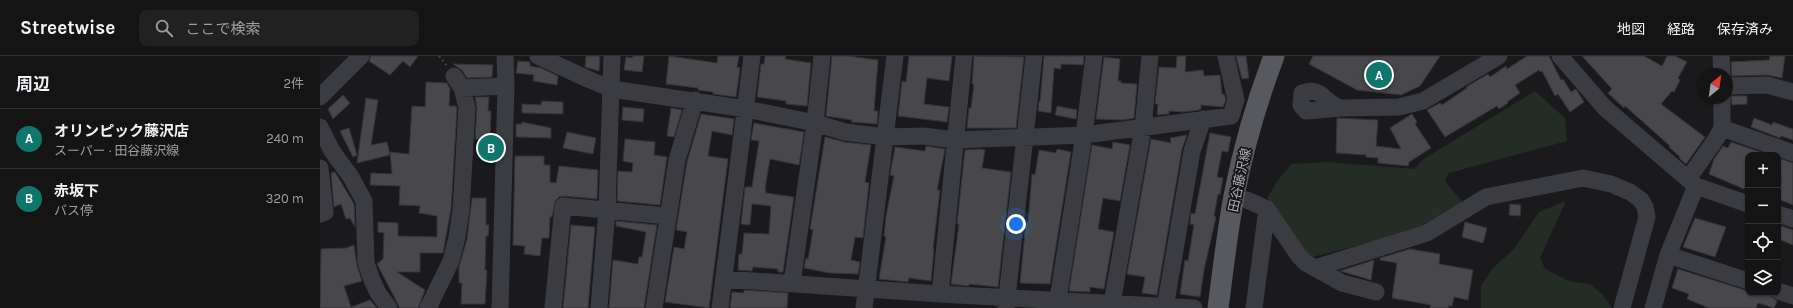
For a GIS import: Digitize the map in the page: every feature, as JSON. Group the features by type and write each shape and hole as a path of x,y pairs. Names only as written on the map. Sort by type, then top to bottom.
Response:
{"main road":[{"name":"田谷藤沢線","path":"1218,308 1234,197 1248,136 1274,56"},
{"name":"田谷藤沢線","path":"1230,308 1247,200 1262,140 1288,56"}],"street":[{"path":"320,97 361,56"},
{"path":"500,308 506,86 505,56"},
{"path":"538,56 612,89 695,100 746,109 815,123 845,132 886,137 923,136 956,140 1084,135 1232,116 1236,100 1226,56"},
{"path":"599,308 607,210 612,56"},
{"path":"720,308 752,56"},
{"path":"792,283 815,123 822,56"},
{"path":"864,308 895,56"},
{"path":"940,294 964,56"},
{"path":"1006,302 1034,56"},
{"path":"1058,300 1084,135 1094,56"},
{"path":"1112,303 1143,128 1150,56"},
{"path":"1560,56 1605,108 1692,183 1745,203"},
{"path":"1721,56 1722,68"},
{"path":"1340,108 1399,107 1423,101 1494,57"},
{"path":"428,308 451,261 457,237 461,210 467,108 458,82 506,86"},
{"path":"1733,86 1767,85 1793,92"},
{"path":"654,308 677,160 695,100"},
{"path":"1653,308 1668,255 1692,183 1722,128 1722,104"},
{"path":"1165,307 1192,151 1203,119"},
{"path":"320,127 326,157 351,177 364,201 366,263 378,294 389,308"},
{"path":"1722,128 1793,153"},
{"path":"320,168 325,212 320,214"},
{"path":"1315,268 1427,233 1486,197 1582,178 1618,186 1641,200 1646,207 1647,217 1622,308"},
{"path":"1247,200 1267,209 1298,256 1315,268 1342,282 1376,292"},
{"path":"553,308 563,206 668,216"},
{"path":"1254,308 1267,209"},
{"path":"1781,215 1793,219"},
{"path":"1668,255 1745,280"},
{"path":"724,279 867,288 940,294 1006,302 1058,300 1090,305 1112,303 1194,308"},
{"path":"1781,292 1793,296"},
{"path":"1783,308 1793,303"}],"shaded area":[{"path":"1535,91 1565,118 1567,141 1449,173 1445,181 1465,205 1424,229 1308,258 1267,198 1278,180 1291,164 1327,162 1415,169 1422,160"},
{"path":"1566,201 1540,258 1545,269 1569,281 1590,284 1603,295 1612,308 1481,308 1481,286 1493,268 1513,250 1539,212"}],"building":[{"path":"371,56 418,56 410,67 403,61 390,75 369,61"},
{"path":"586,56 600,56 599,71 585,67"},
{"path":"633,56 644,56 642,72 624,70 626,57 632,58"},
{"path":"669,56 717,63 718,56 739,56 737,67 740,68 736,97 713,94 713,92 698,90 698,88 666,84"},
{"path":"765,56 786,56 785,59 811,63 807,106 786,104 786,101 757,97 761,64 764,64"},
{"path":"832,56 848,56 878,60 874,111 878,111 877,124 851,122 852,120 826,116"},
{"path":"909,56 952,56 949,81 927,78 924,104 949,107 947,122 898,116 902,81 906,82"},
{"path":"974,56 1024,57 1016,128 967,128 974,84 972,84"},
{"path":"1044,56 1084,56 1083,65 1061,64 1061,69 1054,68 1051,113 1038,111"},
{"path":"1177,56 1186,56 1185,72 1203,70 1204,76 1220,75 1222,94 1224,94 1226,100 1223,107 1201,105 1201,109 1199,110 1183,112 1169,111 1169,114 1157,115 1158,104 1155,104 1159,67 1176,68"},
{"path":"1236,56 1246,56 1249,78 1242,79"},
{"path":"1313,56 1440,56 1420,86 1401,95 1357,90 1309,64"},
{"path":"1527,56 1549,56 1561,80 1563,79 1571,92 1576,89 1584,102 1570,112 1558,94 1555,96 1542,71 1540,72 1539,70 1515,85 1520,93 1507,102 1508,103 1499,109 1497,106 1445,137 1427,110 1440,103 1442,105 1467,88 1466,87 1488,74 1490,77 1506,66 1507,69"},
{"path":"1582,56 1644,56 1662,66 1667,56 1675,56 1687,62 1678,78 1680,80 1674,92 1672,91 1661,104 1705,137 1686,164 1669,147 1670,146 1608,93 1612,89"},
{"path":"1770,56 1785,56 1782,78 1767,75 1733,76 1731,62 1769,60"},
{"path":"1104,57 1120,59 1118,81 1121,81 1121,83 1137,84 1134,118 1123,120 1096,119"},
{"path":"518,61 530,62 530,66 541,68 558,76 557,85 533,81 534,75 516,73"},
{"path":"453,64 493,65 492,77 467,78 462,70"},
{"path":"426,82 447,83 450,89 449,106 456,106 457,109 451,209 443,253 420,253 420,272 397,272 425,290 418,308 400,308 377,264 383,259 384,233 378,232 378,222 398,223 398,236 437,237 437,216 419,213 420,206 399,205 400,186 370,185 371,173 392,174 390,152 409,154 412,106 425,107"},
{"path":"343,95 350,103 333,119 328,109"},
{"path":"1733,96 1747,96 1747,104 1732,105"},
{"path":"475,97 489,97 488,111 491,111 490,140 475,139 477,108"},
{"path":"366,98 378,100 371,145 387,142 390,155 357,163"},
{"path":"542,101 563,102 563,114 522,113 522,104 541,105"},
{"path":"1057,106 1077,110 1076,119 1055,115"},
{"path":"623,107 644,109 643,122 622,120"},
{"path":"671,108 682,110 674,137 667,136"},
{"path":"701,114 734,119 732,135 712,131 708,156 728,159 709,308 665,302 674,247 684,249 687,232 676,230 687,162"},
{"path":"1412,114 1417,122 1415,124 1431,148 1409,162 1408,166 1378,163 1378,158 1366,157 1366,155 1336,153 1337,118 1378,120 1376,146 1401,149 1390,128"},
{"path":"1754,118 1772,125 1773,122 1793,129 1793,140 1781,136 1780,138 1751,127"},
{"path":"522,122 551,128 551,138 516,137 516,124 522,124"},
{"path":"754,123 804,132 799,165 770,159 765,188 766,193 794,197 783,272 778,272 778,269 753,267 752,271 738,270 739,254 742,254 744,233 769,234 771,206 752,204 750,225 741,224 745,187 752,187 759,141 751,140"},
{"path":"349,128 357,155 353,157 340,131"},
{"path":"567,132 596,138 593,154 563,148"},
{"path":"1210,133 1231,137 1228,152 1222,151 1217,177 1223,178 1220,195 1218,194 1214,216 1216,217 1204,270 1200,297 1180,294 1185,260 1188,261 1194,225 1190,224 1191,213 1195,214"},
{"path":"1187,135 1182,149 1157,295 1142,293 1145,277 1127,274 1151,139 1171,143 1170,138"},
{"path":"825,137 844,142 871,145 865,182 869,183 863,238 855,237 851,260 860,262 858,274 830,273 804,268 806,258 808,259 813,230 810,229"},
{"path":"625,139 655,142 654,155 667,157 660,205 617,201 618,171 632,172 633,163 623,161"},
{"path":"1113,142 1130,145 1120,201 1103,198 1098,229 1114,232 1104,289 1090,287 1090,292 1069,291 1092,145 1112,149"},
{"path":"1731,142 1760,152 1745,152 1744,189 1709,174 1714,159 1723,146 1728,148"},
{"path":"926,146 945,149 937,190 940,190 931,281 909,278 908,282 879,279 886,237 884,236 886,216 894,176 890,175 895,147 925,151"},
{"path":"1057,149 1071,152 1050,284 1020,283 1026,222 1028,222 1032,174 1035,175 1039,150 1056,153"},
{"path":"965,150 985,150 982,168 1011,172 998,287 951,284 959,224 957,224"},
{"path":"515,156 544,156 544,165 550,165 550,182 556,183 559,166 598,170 597,199 564,196 559,197 555,201 552,217 550,217 549,238 542,238 540,256 524,254 525,246 513,245"},
{"path":"1781,159 1793,163 1793,205 1781,200"},
{"path":"335,172 354,204 355,227 350,218 346,219 341,204 334,207 331,173"},
{"path":"472,198 486,198 486,225 489,225 488,236 486,236 485,270 487,270 485,304 461,304 462,283 459,283 459,267 467,239"},
{"path":"1510,204 1521,205 1520,216 1509,215"},
{"path":"1695,218 1726,227 1715,257 1683,247"},
{"path":"616,221 657,225 644,308 609,308 613,260 638,264 639,257 642,257 646,232 616,226"},
{"path":"1465,222 1487,228 1483,243 1462,237"},
{"path":"571,225 595,227 588,308 563,308"},
{"path":"1781,226 1793,230 1793,245 1781,240"},
{"path":"354,245 357,266 362,281 344,286 351,307 370,300 377,308 320,308 321,249 346,248"},
{"path":"1410,249 1440,254 1439,264 1473,270 1468,300 1454,297 1452,306 1449,305 1449,308 1430,308 1431,305 1392,298 1397,263 1380,260 1380,258"},
{"path":"1374,260 1371,280 1340,271"},
{"path":"1678,269 1745,290 1745,296 1770,296 1777,301 1774,308 1758,303 1756,308 1709,308 1687,299 1689,294 1672,288"},
{"path":"744,290 788,293 787,308 730,308 732,292 744,293"}],"place":[{"name":"オリンピック藤沢店","path":"1379,75"},
{"name":"赤坂下","path":"491,148"}]}
